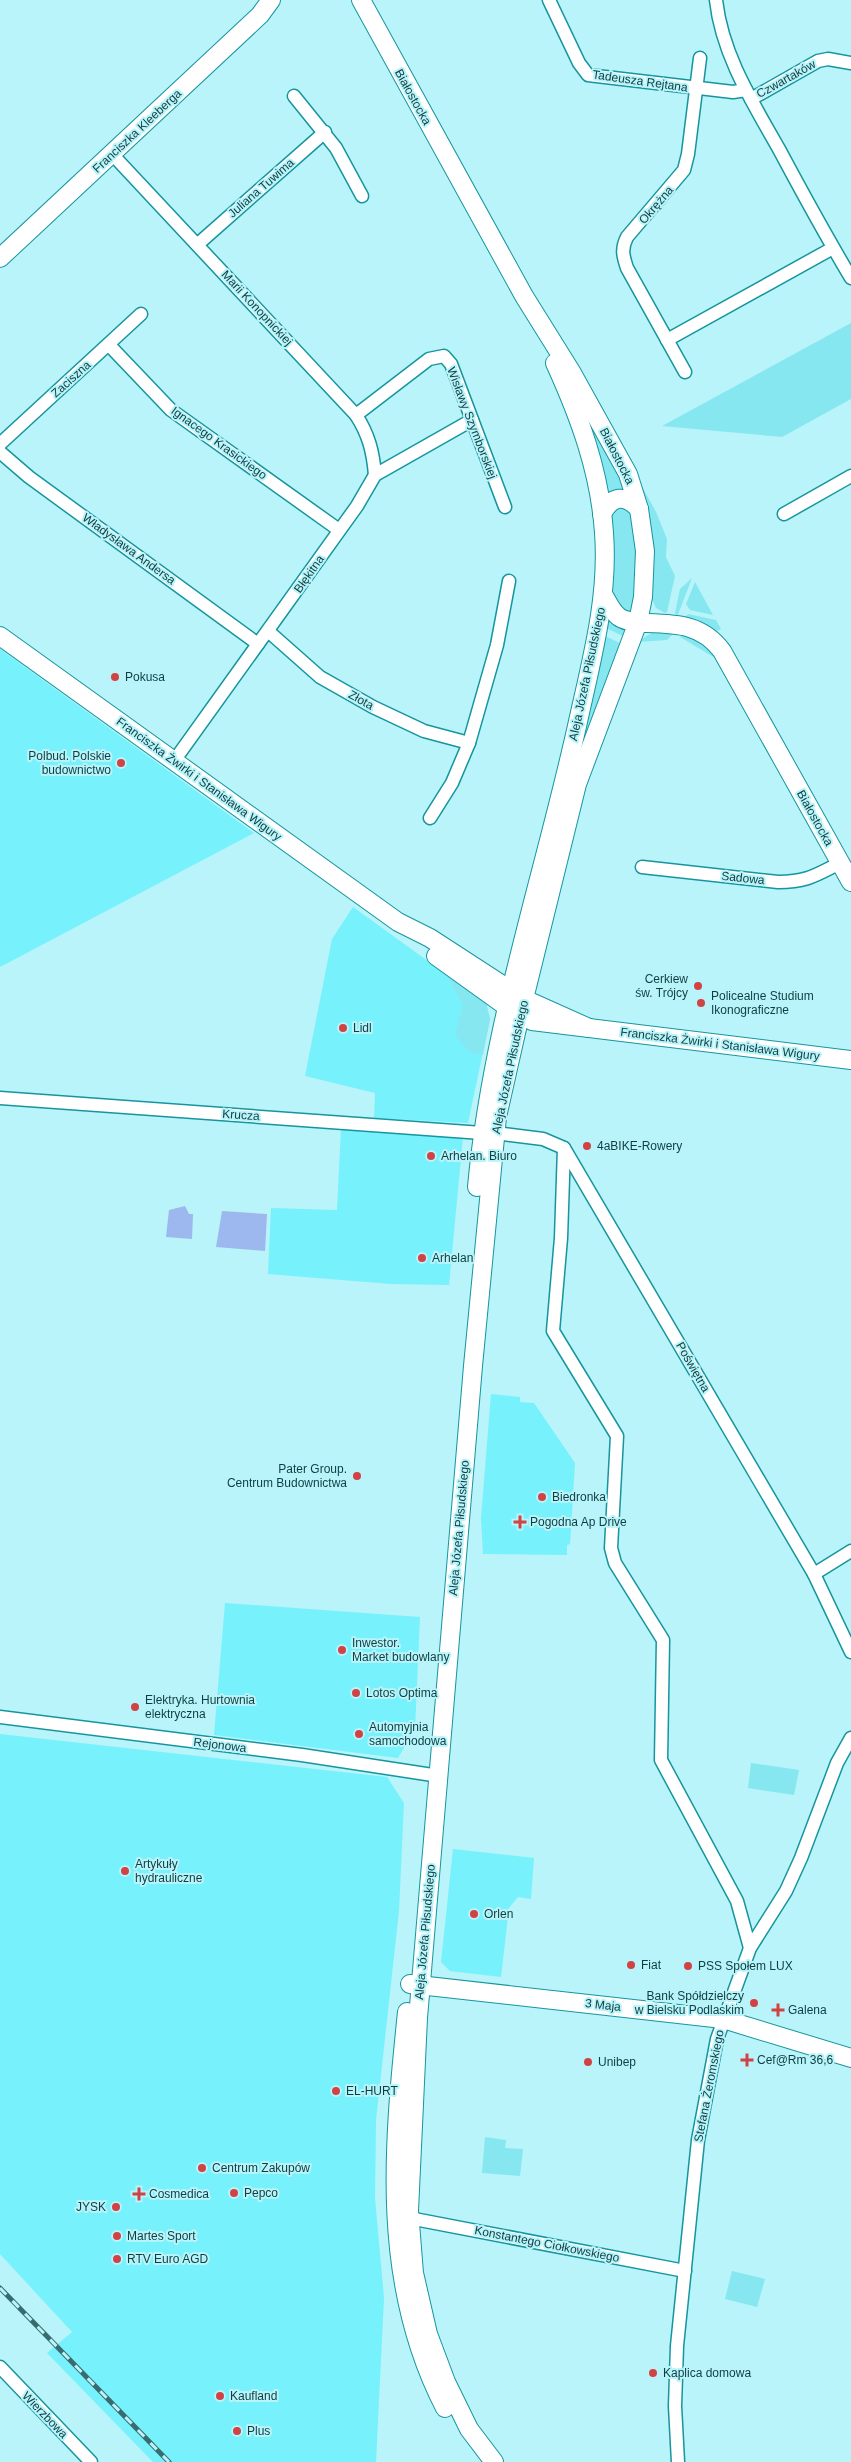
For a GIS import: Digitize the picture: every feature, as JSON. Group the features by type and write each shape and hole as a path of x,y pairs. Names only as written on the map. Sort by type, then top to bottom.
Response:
{"main road":[{"name":"Franciszka Kleeberga","path":"0,258 260,15 271,0"},
{"name":"Białostocka","path":"361,0 382,42 524,296 572,372 622,461 639,509 645,551 643,597 652,610 670,624"},
{"name":"Białostocka","path":"524,296 581,421 593,461 602,514 605,553 603,594 612,610 619,616 638,622 670,624 701,631 713,639 722,651 851,882"},
{"path":"602,514 612,500 620,498 628,500 639,509"},
{"name":"Aleja Józefa Piłsudskiego","path":"479,2462 453,2422 430,2376 416,2336 401,2275 395,2176 415,1985 433,1775 472,1374 488,1133 515,1003 566,778 603,594"},
{"name":"Aleja Józefa Piłsudskiego","path":"515,1003 577,784 638,622 643,597"},
{"name":"Franciszka Żwirki i Stanisława Wigury","path":"0,636 426,943 540,1022 851,1060"},
{"name":"Aleja Józefa Piłsudskiego","path":"415,1985 409,2218 417,2291 432,2346 462,2415 476,2439 494,2462"},
{"name":"3 Maja","path":"415,1985 723,2019 851,2058"}],"street":[{"name":"Tadeusza Rejtana","path":"549,0 579,63 588,75 748,94"},
{"path":"716,0 718,18 728,51 748,94 851,278"},
{"name":"Okrężna","path":"685,372 622,256 623,245 627,237 684,170 700,58"},
{"name":"Czwartaków","path":"748,94 818,61 828,59 851,63"},
{"path":"294,96 325,132 362,196"},
{"name":"Juliana Tuwima","path":"198,244 325,132"},
{"name":"Marii Konopnickiej","path":"112,154 356,415 367,432 372,449 375,476"},
{"path":"667,340 833,248"},
{"name":"Zaciszna","path":"0,444 141,314"},
{"name":"Ignacego Krasickiego","path":"109,345 172,410 339,530"},
{"name":"Wisławy Szymborskiej","path":"356,415 429,359 437,355 444,356 451,364 505,507"},
{"name":"Błękitna","path":"174,761 357,506 375,476 472,420"},
{"name":"Władysława Andersa","path":"0,452 29,477 258,644"},
{"path":"784,514 851,476"},
{"path":"430,818 452,783 469,742 497,645 509,581"},
{"name":"Złota","path":"268,631 320,677 373,707 424,732 469,742"},
{"name":"Sadowa","path":"642,866 778,882 796,882 807,880 840,863"},
{"name":"Krucza","path":"0,1098 488,1133"},
{"path":"488,1133 543,1139 564,1148 561,1238 553,1331 617,1436 611,1548 615,1563 659,1630 663,1640 661,1760 737,1901 750,1948"},
{"name":"Poświętna","path":"564,1148 814,1574 851,1652"},
{"path":"814,1574 851,1551"},
{"name":"Rejonowa","path":"0,1717 302,1754 433,1775"},
{"name":"Stefana Żeromskiego","path":"678,2462 674,2385 698,2140 714,2051 723,2019 750,1948 786,1891 801,1858 837,1763 851,1738"},
{"name":"Konstantego Ciołkowskiego","path":"409,2218 684,2271"},
{"name":"Wierzbowa","path":"0,2367 91,2462"}],"shaded area":[{"path":"851,323 851,399 782,437 662,426"},
{"path":"588,418 627,491 617,490 607,494 597,444"},
{"path":"630,464 656,512 667,539 666,557 675,576 667,612 665,613 656,608 651,597"},
{"path":"622,506 629,508 636,546 633,611 623,613 613,595 614,545 610,518 616,509"},
{"path":"692,578 677,617 675,613 680,589"},
{"path":"695,582 713,615 690,610 686,604"},
{"path":"688,614 716,620 721,629 717,631 701,622 684,618"},
{"path":"608,618 626,627 625,637 606,628"},
{"path":"653,632 673,634 667,640 637,642"},
{"path":"681,635 702,643 717,659 680,637"},
{"path":"605,636 622,644 580,751"},
{"path":"0,649 254,833 0,967"},
{"path":"353,907 486,1003 490,1019 468,1123 374,1118 375,1093 305,1076 332,939"},
{"path":"447,975 486,1003 490,1019 483,1055 469,1052 455,1035 463,1005"},
{"path":"341,1129 463,1137 449,1285 391,1284 268,1274 271,1208 337,1210"},
{"path":"185,1206 189,1214 193,1214 192,1239 166,1237 169,1210"},
{"path":"222,1211 267,1214 265,1251 216,1247"},
{"path":"491,1394 520,1397 520,1402 534,1403 575,1463 570,1544 567,1545 567,1555 483,1554 481,1518"},
{"path":"225,1603 420,1617 415,1729 398,1758 214,1735"},
{"path":"0,1734 387,1777 404,1803 399,1911 376,2120 375,2198 384,2298 376,2462 153,2462 47,2353 72,2332 0,2254"},
{"path":"751,1763 799,1770 794,1795 748,1788"},
{"path":"453,1849 534,1858 531,1899 518,1897 509,1908 501,1977 450,1971 441,1962"},
{"path":"485,2137 506,2140 505,2148 523,2149 520,2176 482,2173"},
{"path":"732,2271 765,2279 757,2307 725,2299"}],"railway":[{"path":"0,2288 169,2462"}],"place":[{"name":"Pokusa","path":"115,677"},
{"name":"Polbud. Polskie budownictwo","path":"121,763"},
{"name":"Cerkiew św. Trójcy","path":"698,986"},
{"name":"Policealne Studium Ikonograficzne","path":"701,1003"},
{"name":"Lidl","path":"343,1028"},
{"name":"4aBIKE-Rowery","path":"587,1146"},
{"name":"Arhelan. Biuro","path":"431,1156"},
{"name":"Arhelan","path":"422,1258"},
{"name":"Pater Group. Centrum Budownictwa","path":"357,1476"},
{"name":"Biedronka","path":"542,1497"},
{"name":"Pogodna Ap Drive","path":"520,1522"},
{"name":"Inwestor. Market budowlany","path":"342,1650"},
{"name":"Lotos Optima","path":"356,1693"},
{"name":"Elektryka. Hurtownia elektryczna","path":"135,1707"},
{"name":"Automyjnia samochodowa","path":"359,1734"},
{"name":"Artykuły hydrauliczne","path":"125,1871"},
{"name":"Orlen","path":"474,1914"},
{"name":"Fiat","path":"631,1965"},
{"name":"PSS Społem LUX","path":"688,1966"},
{"name":"Bank Spółdzielczy w Bielsku Podlaskim","path":"754,2003"},
{"name":"Galena","path":"778,2010"},
{"name":"Cef@Rm 36,6","path":"747,2060"},
{"name":"Unibep","path":"588,2062"},
{"name":"EL-HURT","path":"336,2091"},
{"name":"Centrum Zakupów","path":"202,2168"},
{"name":"Pepco","path":"234,2193"},
{"name":"Cosmedica","path":"139,2194"},
{"name":"JYSK","path":"116,2207"},
{"name":"Martes Sport","path":"117,2236"},
{"name":"RTV Euro AGD","path":"117,2259"},
{"name":"Kaplica domowa","path":"653,2373"},
{"name":"Kaufland","path":"220,2396"},
{"name":"Plus","path":"237,2431"}]}
